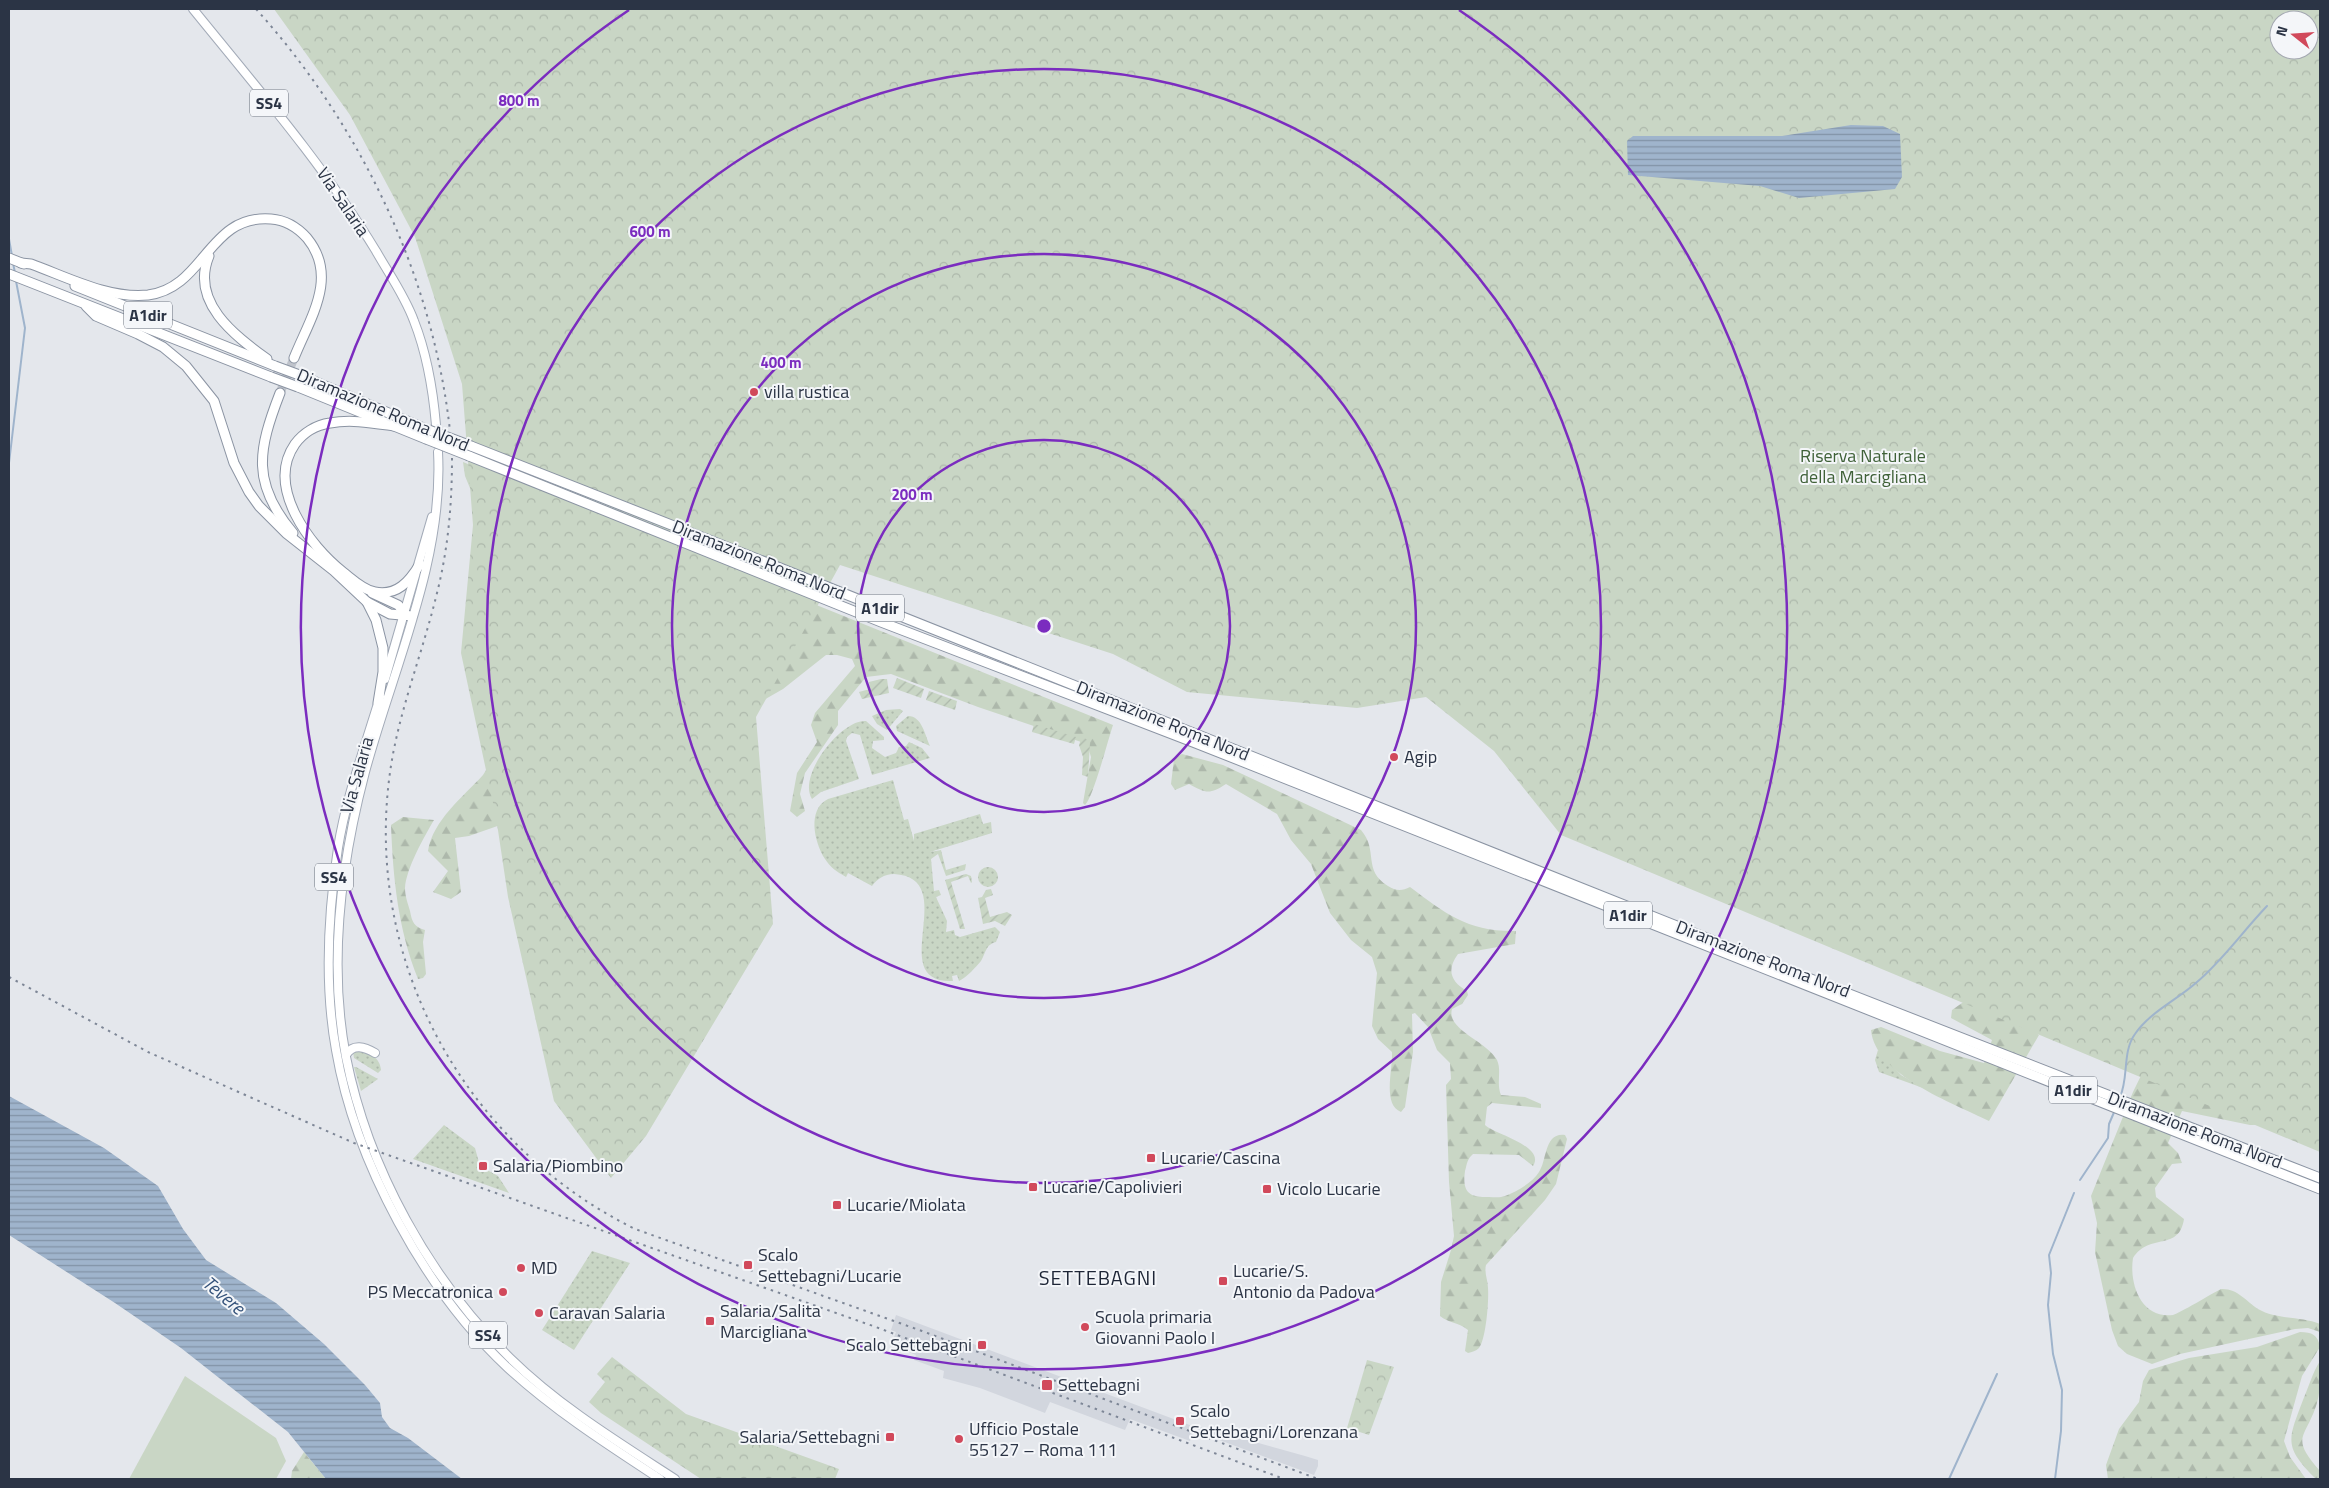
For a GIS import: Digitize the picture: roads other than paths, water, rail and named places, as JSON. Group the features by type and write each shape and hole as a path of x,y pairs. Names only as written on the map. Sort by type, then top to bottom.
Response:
{"highway":[{"path":"21,263 31,264 108,292 148,294 169,289 185,279 215,242 239,223 256,218 276,220 291,225 314,247 322,267 323,280 320,296 294,358"},
{"path":"215,242 205,266 205,285 212,306 223,323 275,366"},
{"name":"Diramazione Roma Nord","path":"9,258 302,376 426,429 745,554 1290,777"},
{"name":"Diramazione Roma Nord","path":"9,274 86,306 298,387 891,625 1290,777 1965,1043 2180,1129 2320,1189"},
{"path":"86,306 96,316 163,347 186,366 214,401 234,463 249,492 271,519 334,571 367,602 390,614 397,616 408,615"},
{"path":"280,393 264,440 261,458 271,500 291,531 310,552"},
{"path":"329,561 308,536 292,507 286,481 286,467 291,450 300,437 329,423 360,421 394,426"},
{"path":"291,531 369,591 398,605 408,615"},
{"path":"369,591 388,592 398,589 411,579 420,564"},
{"path":"367,602 376,620 383,648 383,672 378,703"},
{"name":"Diramazione Roma Nord","path":"2180,1129 2320,1178"}],"main road":[{"name":"Via Salaria","path":"193,9 344,199 403,296 414,320 424,350 431,381 436,425"},
{"name":"Via Salaria","path":"438,452 434,528 427,565 378,703 346,808 334,872 329,963 330,1007 337,1057 355,1121 389,1205 416,1253 452,1306 492,1352 524,1383 578,1424 660,1479"},
{"name":"Via Salaria","path":"346,1055 340,1006 339,939 349,844 366,768 408,615 436,501"},
{"path":"346,1055 349,1050 356,1047 367,1048 375,1053"},
{"name":"SS4","path":"346,1055 362,1114 391,1188 423,1250 449,1288 496,1344 549,1393 675,1479"}],"water":[{"path":"1851,125 1883,126 1900,134 1902,177 1895,189 1799,198 1760,186 1628,175 1627,141 1633,136 1782,136"},
{"name":"Tevere","path":"9,1096 104,1148 158,1186 183,1229 206,1260 276,1303 324,1344 365,1385 380,1403 382,1417 390,1428 408,1438 462,1479 326,1479 288,1432 181,1348 9,1235"}],"waterway":[{"path":"9,239 12,256"},
{"path":"13,263 15,273"},
{"path":"9,463 25,328 16,281"},
{"path":"2120,1097 2123,1089 2128,1049 2141,1026 2206,973 2267,906"},
{"path":"2080,1180 2108,1138 2109,1124 2115,1110"},
{"path":"2055,1479 2061,1431 2062,1390 2053,1354 2048,1305 2051,1273 2049,1255 2074,1193"},
{"path":"1949,1479 1997,1374"}],"tunnel":[{"path":"280,393 294,358"}],"railway":[{"path":"256,9 293,54 328,102 359,152 386,205 409,260 427,316 441,373 450,431"},
{"path":"452,458 450,511 444,562 431,617 397,734 393,754 386,827 391,898 407,967 434,1032 472,1092 518,1146 573,1192 635,1229 922,1331 1318,1479"},
{"path":"9,977 148,1052 354,1143 873,1326 1284,1479"}],"place":[{"name":"villa rustica","path":"754,392"},
{"name":"Agip","path":"1394,757"},
{"name":"Lucarie/Cascina","path":"1151,1158"},
{"name":"Salaria/Piombino","path":"483,1166"},
{"name":"Lucarie/Capolivieri","path":"1033,1187"},
{"name":"Vicolo Lucarie","path":"1267,1189"},
{"name":"Lucarie/Miolata","path":"837,1205"},
{"name":"Scalo Settebagni/Lucarie","path":"748,1265"},
{"name":"MD","path":"521,1268"},
{"name":"Lucarie/S. Antonio da Padova","path":"1223,1281"},
{"name":"PS Meccatronica","path":"503,1292"},
{"name":"Caravan Salaria","path":"539,1313"},
{"name":"Salaria/Salita Marcigliana","path":"710,1321"},
{"name":"Scuola primaria Giovanni Paolo I","path":"1085,1327"},
{"name":"Scalo Settebagni","path":"982,1345"},
{"name":"Settebagni","path":"1047,1385"},
{"name":"Scalo Settebagni/Lorenzana","path":"1180,1421"},
{"name":"Salaria/Settebagni","path":"890,1437"},
{"name":"Ufficio Postale 55127 – Roma 111","path":"959,1439"}],"district":[{"name":"SETTEBAGNI","path":"1098,1278"}],"park label":[{"name":"Riserva Naturale della Marcigliana","path":"1863,466"}]}
